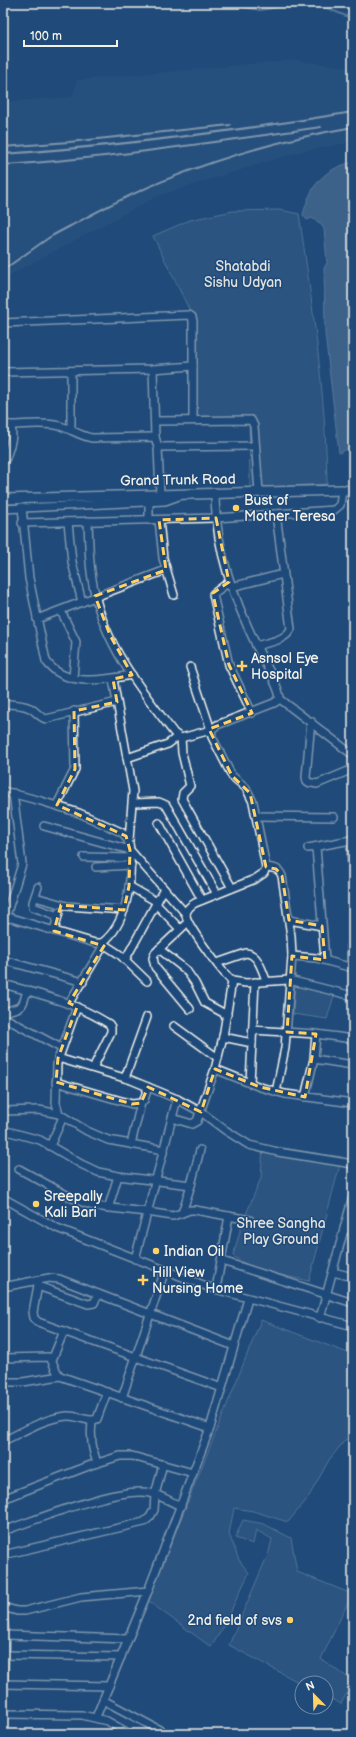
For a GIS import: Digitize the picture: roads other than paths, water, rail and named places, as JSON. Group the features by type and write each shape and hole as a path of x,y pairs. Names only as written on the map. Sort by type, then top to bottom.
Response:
{"main road":[{"path":"342,490 353,486"},
{"name":"Grand Trunk Road","path":"3,499 215,492 342,490 353,492"}],"street":[{"path":"3,323 189,315 192,317 193,321 193,420"},
{"path":"3,372 153,369 193,366"},
{"path":"153,369 155,437 158,447 160,494"},
{"path":"71,371 71,430"},
{"path":"155,421 251,420 254,426 259,492"},
{"path":"6,424 51,424 92,438 155,437"},
{"path":"6,424 12,434 6,458"},
{"path":"158,447 255,446"},
{"path":"22,523 216,518 334,510 340,505 342,490"},
{"path":"215,492 216,518 220,547 230,585 256,646 278,690 280,699 353,755"},
{"path":"4,620 4,508 165,501 187,493"},
{"path":"148,501 149,520"},
{"path":"22,507 22,523 29,578 46,661 51,668 60,674 73,678 88,680 132,675"},
{"path":"256,646 284,637 291,629 276,514"},
{"path":"159,520 162,551 174,595"},
{"path":"88,521 91,567 95,596 110,635 132,675 152,706 179,737 190,786 183,793 182,799 232,888"},
{"path":"68,522 72,562 82,602"},
{"path":"37,619 166,570"},
{"path":"252,713 229,664 213,594 230,585 283,574"},
{"path":"61,611 76,642 73,678"},
{"path":"186,914 188,907 264,873 266,867 250,793 232,776 212,737 190,666"},
{"path":"70,1003 124,910 130,886 129,846 133,803 132,780 113,678"},
{"path":"127,758 168,744 179,737 211,730 217,726 274,704 280,699"},
{"path":"3,704 31,708 41,718 46,719 74,711 117,702"},
{"path":"57,806 75,770 74,711"},
{"path":"310,721 307,782 317,784 353,769"},
{"path":"3,791 79,813 121,832 126,836 129,846 186,914 188,922 232,981 238,983 266,980 289,980 353,996"},
{"path":"4,921 22,864 13,793"},
{"path":"133,803 159,802 166,805 217,894"},
{"path":"256,816 334,817"},
{"path":"159,823 202,900"},
{"path":"44,826 129,846"},
{"path":"325,960 312,847 351,840 353,904"},
{"path":"84,857 130,862"},
{"path":"96,867 130,862"},
{"path":"266,867 280,871 282,876 289,920 292,956 289,980 287,1032 276,1092"},
{"path":"130,886 157,903 180,929"},
{"path":"38,888 32,905 35,909 58,916"},
{"path":"125,960 164,889"},
{"path":"35,897 61,905 124,910"},
{"path":"54,931 61,905"},
{"path":"4,921 11,918 96,944 103,944 125,960 147,981"},
{"path":"289,920 322,926"},
{"path":"188,922 154,953 153,958 155,967 190,1009"},
{"path":"292,956 309,956 352,968 351,946 353,942"},
{"path":"159,949 186,970 205,1003 227,1015"},
{"path":"217,962 246,953 251,953 255,956 266,980"},
{"path":"3,960 83,982"},
{"path":"172,1118 192,1124 197,1121 201,1112 215,1069 223,1037 232,981"},
{"path":"250,1083 255,982"},
{"path":"3,984 70,1003 105,1021 111,1027 111,1032 93,1068"},
{"path":"3,1013 23,1006 27,990"},
{"path":"50,1146 61,1115 56,1103 58,1058 77,1007"},
{"path":"3,1017 61,1048"},
{"path":"125,1078 147,1017"},
{"path":"174,1026 218,1058"},
{"path":"253,1030 316,1034 353,1039"},
{"path":"305,1097 314,1059 316,1034"},
{"path":"223,1037 252,1043"},
{"path":"58,1058 125,1078 177,1099 201,1112 225,1130 249,1145 278,1152 353,1164"},
{"path":"314,1059 353,1065"},
{"path":"215,1069 276,1092 353,1103"},
{"path":"56,1082 132,1104 141,1103"},
{"path":"130,1144 141,1103 144,1100 148,1087"},
{"path":"135,1259 177,1099"},
{"path":"3,1111 40,1110 61,1115 97,1136 108,1140 164,1150"},
{"path":"3,1130 31,1137 90,1169 107,1175 191,1185"},
{"path":"182,1213 200,1150"},
{"path":"19,1169 82,1203 108,1209 173,1216 190,1210 195,1210 250,1220"},
{"path":"108,1209 118,1176"},
{"path":"320,1318 353,1196"},
{"path":"3,1198 57,1228 216,1289 320,1318 353,1325"},
{"path":"216,1289 229,1216"},
{"path":"344,1228 353,1231"},
{"path":"222,1261 353,1303"},
{"path":"122,1398 164,1270"},
{"path":"333,1272 353,1278"},
{"path":"3,1287 38,1283 49,1278 58,1279 234,1346"},
{"path":"38,1283 88,1304 94,1303 98,1294"},
{"path":"38,1283 33,1312 34,1318 38,1322 222,1388"},
{"path":"96,1717 148,1592 210,1428 248,1299"},
{"path":"52,1360 64,1331"},
{"path":"3,1358 48,1356 52,1360 56,1372 60,1376 210,1428"},
{"path":"3,1382 28,1382 60,1376"},
{"path":"3,1441 55,1418 77,1416 92,1421 97,1419 107,1392"},
{"path":"92,1421 91,1439 97,1463"},
{"path":"3,1499 97,1463 120,1456 132,1456 193,1474"},
{"path":"3,1555 144,1522 150,1517 154,1510 163,1464"},
{"path":"3,1531 100,1499 138,1492 156,1495 180,1506"},
{"path":"130,1734 96,1717 82,1715 3,1715 5,1635 3,1607 17,1611 25,1611 81,1597 148,1592"},
{"path":"5,1635 128,1639"},
{"path":"5,1655 121,1657"},
{"path":"4,1684 109,1686"},
{"path":"103,1700 167,1734"}],"waterway":[{"path":"221,3 260,10 303,3"},
{"path":"315,3 353,19"}],"railway":[{"path":"3,154 91,147 178,137 353,112"},
{"path":"3,147 69,142 230,125"},
{"path":"3,165 123,154 321,127"},
{"path":"3,270 55,234 150,186 216,161 284,141 353,127"}],"place":[{"name":"Bust of Mother Teresa","path":"236,508"},
{"name":"Asnsol Eye Hospital","path":"242,666"},
{"name":"Sreepally Kali Bari","path":"36,1204"},
{"name":"Indian Oil","path":"156,1251"},
{"name":"Hill View Nursing Home","path":"143,1280"},
{"name":"2nd field of svs","path":"290,1620"}],"park label":[{"name":"Shatabdi Sishu Udyan","path":"243,274"},
{"name":"Shree Sangha Play Ground","path":"281,1232"}]}
